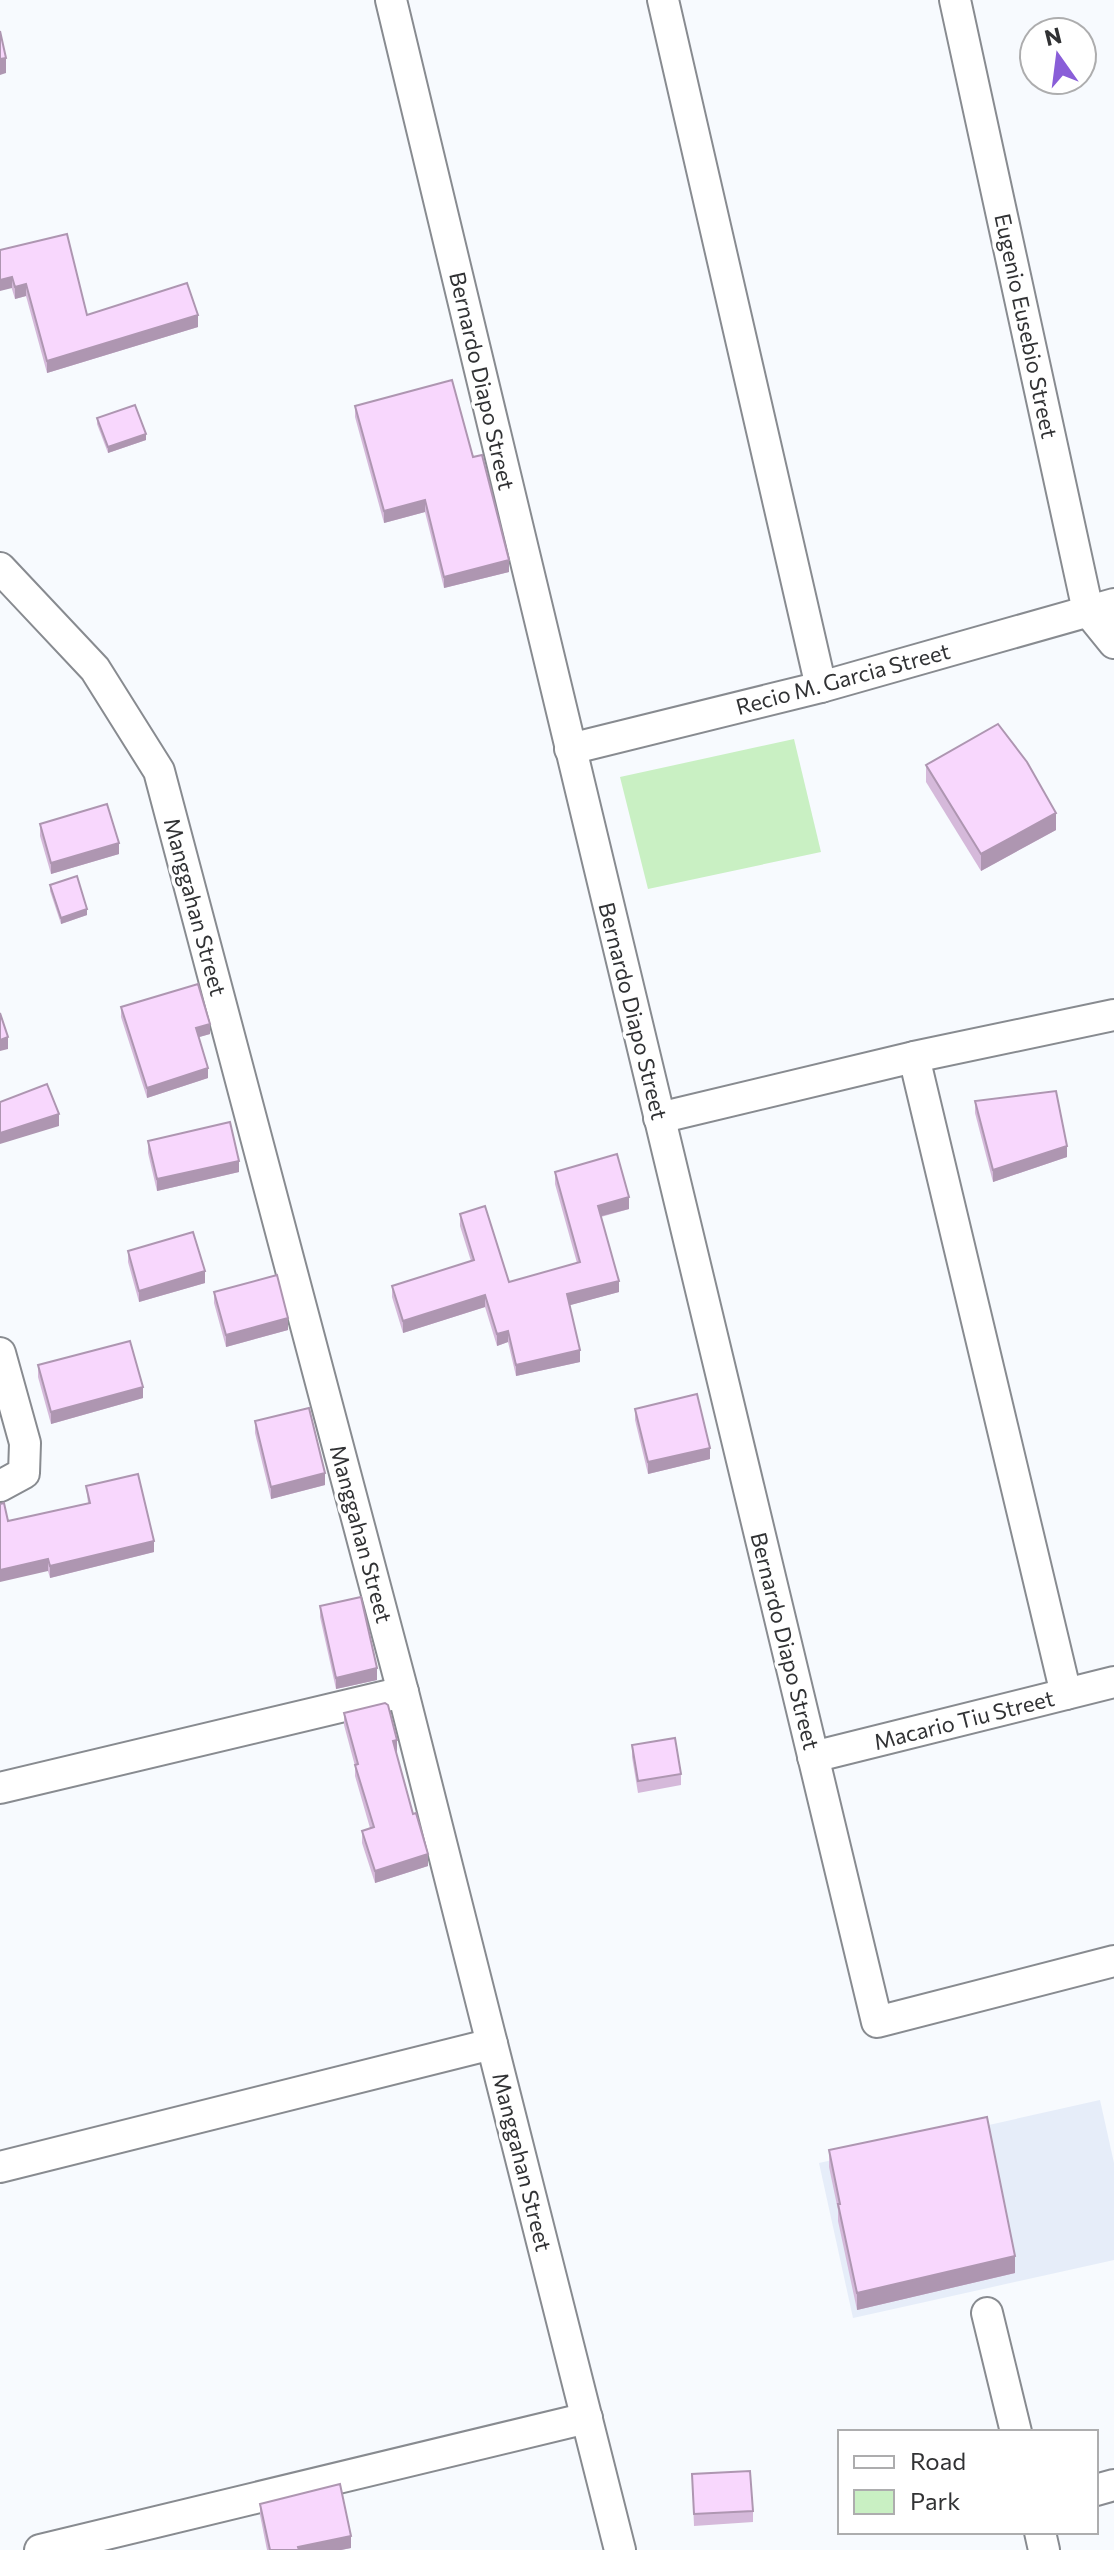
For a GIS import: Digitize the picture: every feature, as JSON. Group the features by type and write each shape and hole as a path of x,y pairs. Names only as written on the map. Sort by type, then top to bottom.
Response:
{"street":[{"name":"Bernardo Diapo Street","path":"391,0 877,2022 1114,1961"},
{"path":"663,0 821,687"},
{"name":"Eugenio Eusebio Street","path":"955,0 1101,608 1114,643"},
{"name":"Manggahan Street","path":"0,568 95,669 159,771 403,1692 620,2550"},
{"name":"Recio M. Garcia Street","path":"570,749 821,687 1101,608"},
{"path":"659,1118 914,1057 1114,1015"},
{"path":"914,1057 1066,1694"},
{"path":"0,1353 25,1443 12,1480"},
{"name":"Macario Tiu Street","path":"813,1757 1114,1682"},
{"path":"0,1788 403,1692"},
{"path":"0,2167 492,2044"},
{"path":"987,2313 1016,2430"},
{"path":"40,2550 587,2418"}],"shaded area":[{"path":"1100,2100 1114,2163 1114,2260 853,2318 819,2163"}],"green space":[{"path":"794,739 821,852 648,889 620,777"}],"building":[{"path":"0,31 6,58 0,59"},
{"path":"67,234 87,315 187,283 198,315 47,361 26,284 15,287 12,277 0,280 0,250"},
{"path":"452,380 473,457 482,455 509,560 444,577 425,500 384,511 355,406"},
{"path":"135,405 146,434 108,447 97,418"},
{"path":"998,724 1027,762 1056,813 981,854 926,765"},
{"path":"107,804 119,843 51,863 40,824"},
{"path":"77,876 87,909 61,918 50,885"},
{"path":"198,984 210,1024 196,1028 208,1068 147,1088 121,1007"},
{"path":"0,1013 8,1037 0,1040"},
{"path":"47,1084 59,1114 0,1133 0,1102"},
{"path":"1056,1091 1067,1146 993,1170 975,1101"},
{"path":"230,1122 239,1161 157,1179 148,1141"},
{"path":"617,1154 629,1197 598,1206 619,1281 567,1294 580,1350 516,1365 508,1331 497,1334 485,1295 403,1321 392,1286 474,1260 460,1214 485,1206 509,1282 580,1262 555,1172"},
{"path":"193,1232 205,1271 139,1291 128,1251"},
{"path":"277,1275 288,1318 226,1335 214,1292"},
{"path":"130,1341 143,1387 51,1412 38,1365"},
{"path":"697,1394 710,1448 648,1462 635,1409"},
{"path":"309,1408 325,1473 271,1487 255,1421"},
{"path":"138,1474 154,1541 50,1566 48,1559 0,1570 0,1504 4,1503 8,1521 90,1503 86,1486"},
{"path":"361,1597 377,1668 336,1678 320,1606"},
{"path":"385,1703 397,1740 393,1741 413,1814 416,1813 428,1854 375,1871 362,1831 374,1827 355,1765 358,1764 344,1713"},
{"path":"675,1738 681,1774 638,1781 632,1745"},
{"path":"987,2117 1015,2256 857,2293 829,2150"},
{"path":"750,2471 753,2511 694,2514 692,2474"},
{"path":"340,2484 351,2536 298,2547 299,2550 270,2550 260,2504"}]}
